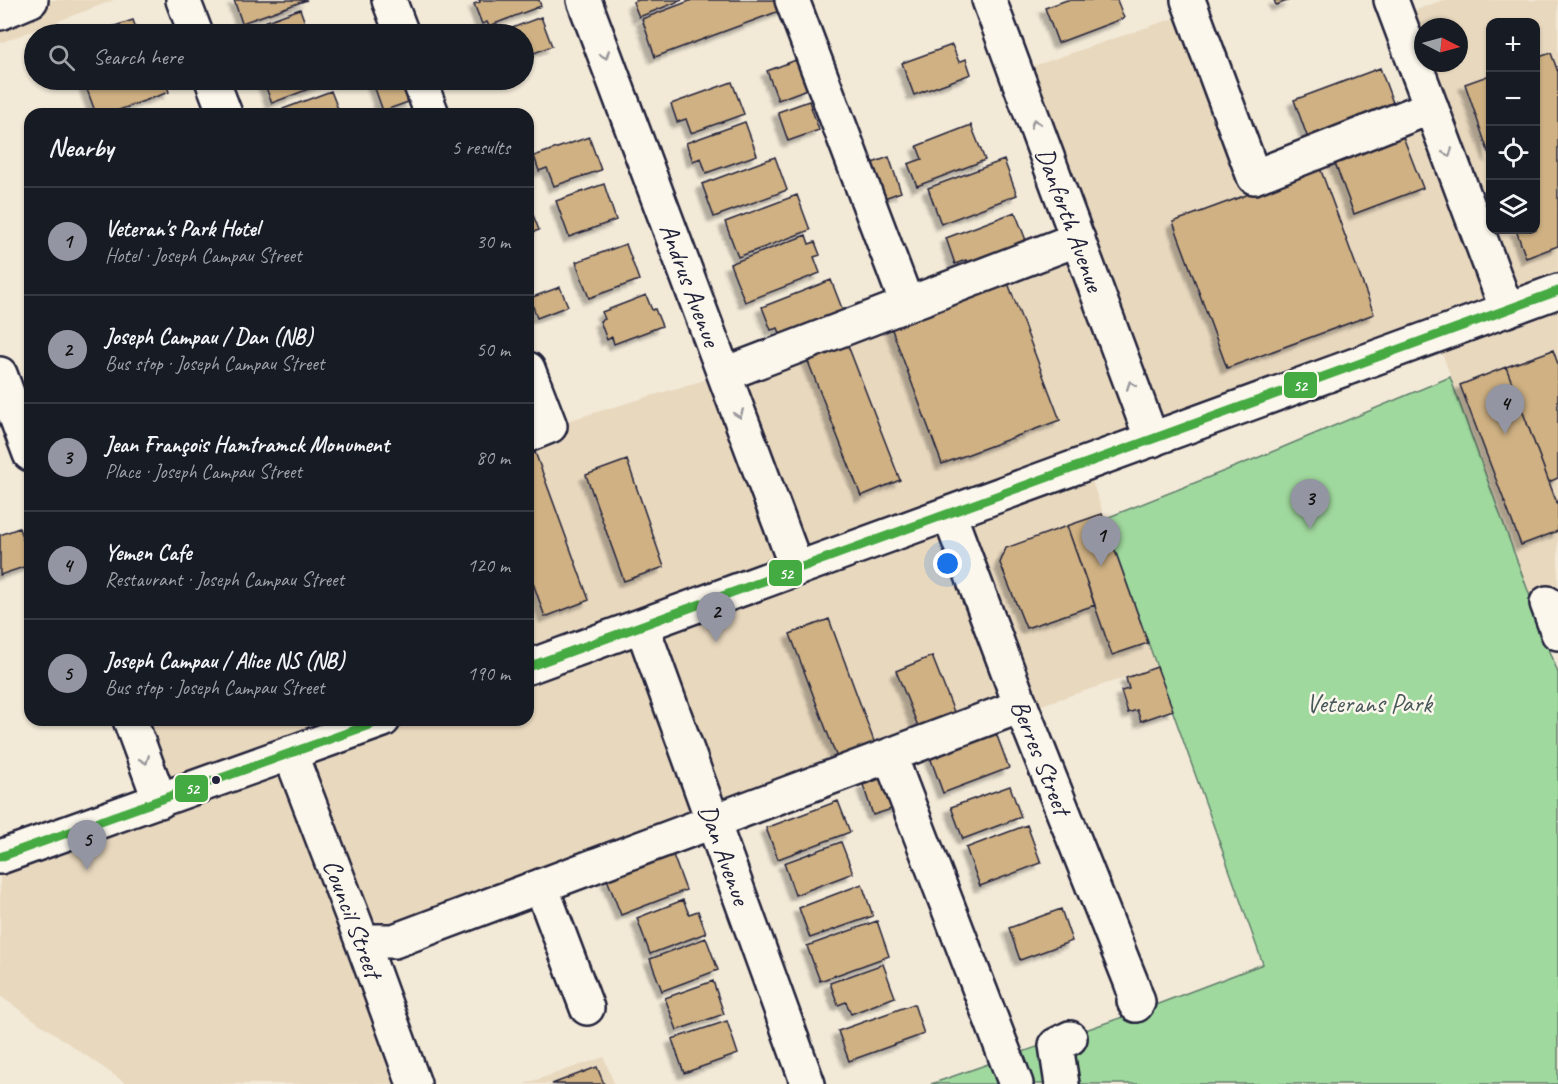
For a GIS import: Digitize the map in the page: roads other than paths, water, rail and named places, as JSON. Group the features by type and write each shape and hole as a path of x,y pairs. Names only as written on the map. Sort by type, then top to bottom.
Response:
{"street":[{"path":"0,13 31,0"},
{"path":"183,0 192,24"},
{"path":"389,0 398,24"},
{"name":"Andrus Avenue","path":"584,0 797,569"},
{"path":"792,0 907,304"},
{"name":"Danforth Avenue","path":"989,0 1152,440"},
{"path":"1188,0 1254,177 1431,108"},
{"path":"1390,0 1507,310"},
{"path":"216,90 223,108"},
{"path":"423,90 430,108"},
{"path":"724,374 1078,239"},
{"path":"534,665 1558,291"},
{"path":"0,374 24,438"},
{"path":"534,385 550,426 534,433"},
{"name":"Berres Street","path":"949,514 1021,706 1137,998"},
{"name":"Dan Avenue","path":"642,626 808,1084"},
{"path":"362,941 394,941 1021,706"},
{"path":"132,726 160,801"},
{"path":"0,857 366,726"},
{"name":"Council Street","path":"290,753 414,1084"},
{"path":"890,756 1016,1084"},
{"path":"541,886 587,1008"},
{"path":"1062,1084 1056,1045 1070,1038"}],"place":[{"name":"Yemen Cafe","path":"1505,434"},
{"name":"Jean François Hamtramck Monument","path":"1310,529"},
{"name":"Veteran's Park Hotel","path":"1101,566"},
{"name":"Joseph Campau / Dan (NB)","path":"716,642"},
{"name":"Joseph Campau / Alice NS (NB)","path":"87,870"}],"park label":[{"name":"Veterans Park","path":"1369,703"}]}
